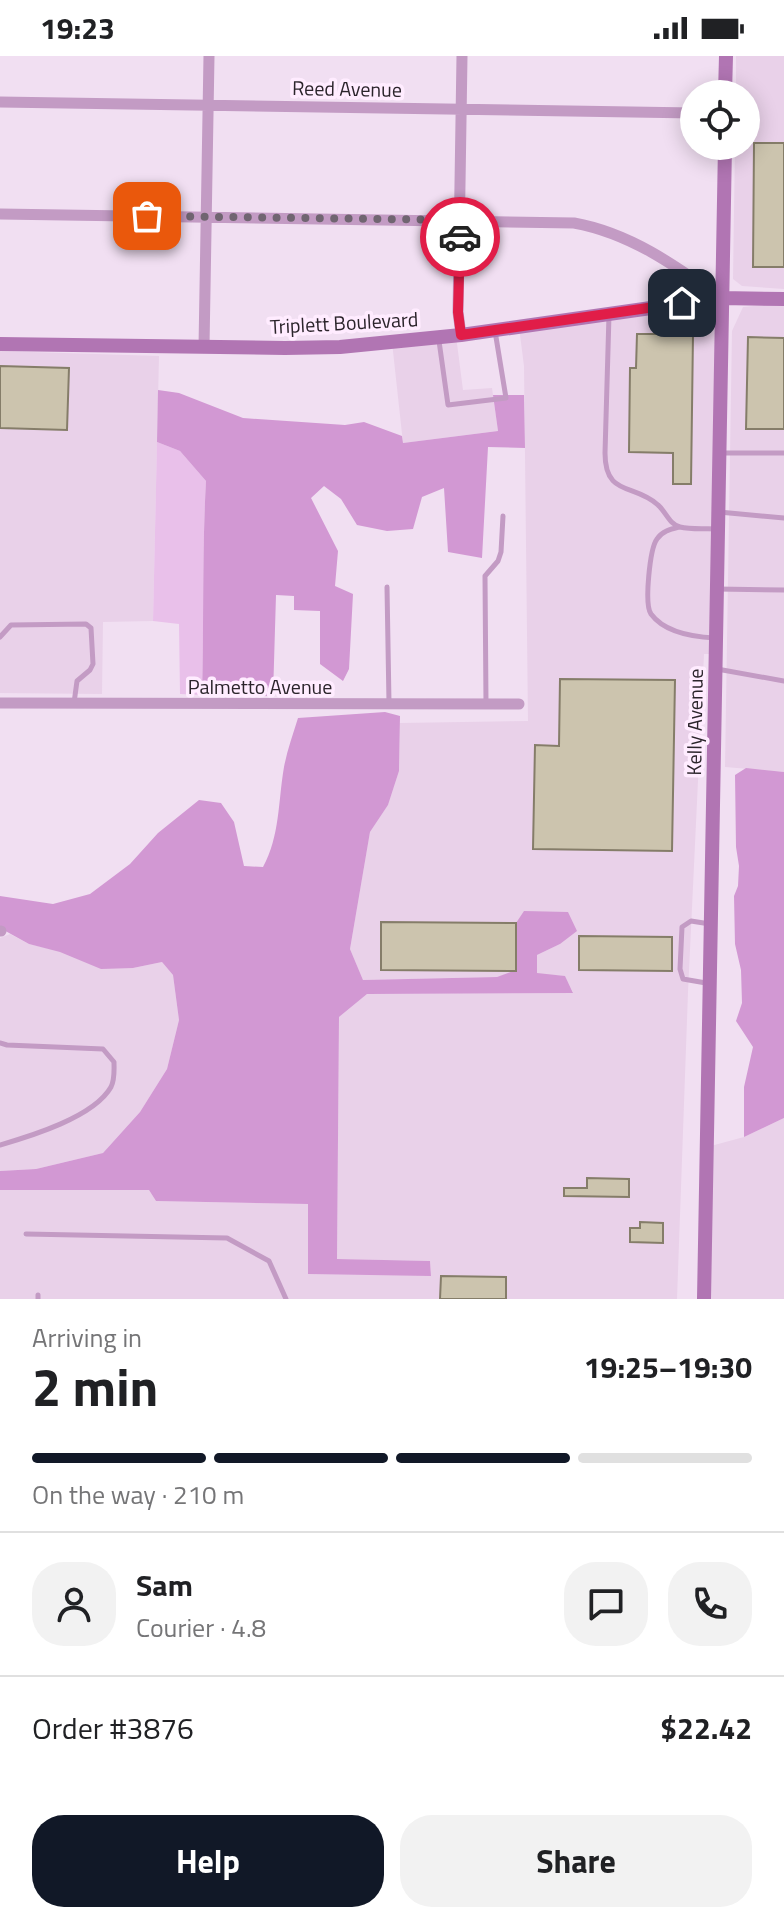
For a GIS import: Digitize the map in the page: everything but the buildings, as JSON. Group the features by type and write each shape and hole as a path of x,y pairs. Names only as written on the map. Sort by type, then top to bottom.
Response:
{"main road":[{"path":"725,80 726,56"},
{"name":"Kelly Avenue","path":"704,1299 725,160"},
{"name":"Triplett Boulevard","path":"0,344 340,347 461,335 721,298 784,299"}],"street":[{"path":"204,347 209,56"},
{"path":"461,335 458,312 462,56"},
{"name":"Reed Avenue","path":"0,102 680,113"},
{"path":"0,214 574,223 598,228 644,247 721,298"},
{"name":"Palmetto Avenue","path":"0,703 519,704"}],"lane":[{"path":"609,314 605,467 617,485 657,504 673,524 718,529"},
{"path":"439,337 448,405 506,398 495,330"},
{"path":"719,453 784,453"},
{"path":"718,511 784,518"},
{"path":"486,705 485,576 498,561 501,552 503,516"},
{"path":"681,527 666,531 655,542 648,609 655,618 690,637 716,638"},
{"path":"387,587 389,704"},
{"path":"717,589 784,590"},
{"path":"0,637 11,625 86,624 91,628 93,664 77,681 74,704"},
{"path":"716,669 784,681"},
{"path":"710,983 683,979 680,969 682,927 691,921 711,924"},
{"path":"0,1043 103,1049 114,1062 114,1074 110,1087 93,1106 66,1121 0,1145"},
{"path":"26,1234 227,1238 269,1261 286,1299"}],"shaded area":[{"path":"736,56 784,56 784,289 742,286 733,279 735,160 760,160 760,80 736,80"},
{"path":"721,298 716,654 704,654 677,1299 0,1299 0,1190 149,1190 156,1201 309,1204 309,1274 431,1275 430,1261 337,1259 339,1017 367,994 573,992 564,976 537,974 537,955 560,944 568,912 516,971 497,977 363,980 350,949 370,832 388,805 399,771 400,723 528,721 524,366 519,327"},
{"path":"784,303 784,772 725,767 732,331 743,307"},
{"path":"456,336 463,390 492,388 498,431 403,443 392,342"},
{"path":"0,351 159,356 153,621 103,622 102,694 0,693"},
{"path":"158,390 179,393 243,418 345,425 364,422 402,436 403,443 498,431 493,395 524,395 525,448 488,447 482,558 448,552 444,488 422,497 413,529 387,531 357,525 341,499 324,486 311,498 338,551 335,586 353,594 349,669 343,681 320,664 320,611 294,610 294,596 276,595 273,696 202,695 206,481 180,451 157,442"},
{"path":"157,442 180,451 206,481 202,695 180,694 179,624 153,621"},
{"path":"385,712 400,716 399,771 388,805 370,832 350,949 363,980 497,977 516,970 516,923 524,911 568,912 577,931 560,944 537,955 537,973 565,976 573,993 367,994 339,1017 337,1259 430,1261 431,1276 308,1274 308,1204 156,1201 149,1190 0,1190 0,1171 36,1169 103,1153 140,1112 167,1069 179,1020 173,975 162,962 133,968 101,969 60,952 29,944 0,928 0,896 53,904 90,894 130,864 158,833 199,800 221,803 234,822 244,866 263,867 276,831 284,767 298,718"},
{"path":"746,768 784,772 784,1118 744,1137 744,1087 753,1047 736,1021 742,1003 741,970 735,944 734,896 739,866 735,775"},
{"path":"10,934 29,944 133,968 162,962 173,975 179,1020 167,1069 140,1112 103,1153 36,1169 0,1171 0,938"},
{"path":"784,1118 784,1299 705,1299 707,1147 744,1137"}],"way so far":[{"path":"147,216 460,220 460,237"}],"route":[{"path":"460,237 458,312 461,335 682,303"}]}
